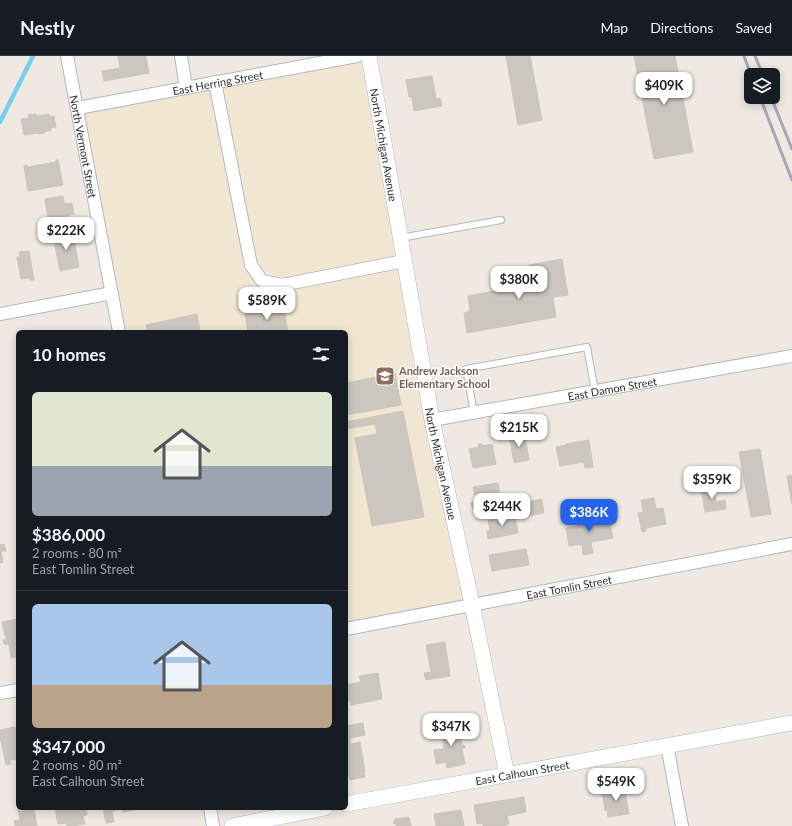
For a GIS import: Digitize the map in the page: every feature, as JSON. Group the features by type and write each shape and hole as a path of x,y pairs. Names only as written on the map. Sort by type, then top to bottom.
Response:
{"street":[{"name":"North Vermont Street","path":"67,56 119,330"},
{"path":"181,56 186,88"},
{"name":"East Herring Street","path":"78,108 357,56"},
{"name":"North Michigan Avenue","path":"369,56 432,420 507,775"},
{"path":"215,82 251,265 262,281 282,285 404,261"},
{"path":"0,314 112,293"},
{"name":"East Damon Street","path":"432,420 792,356"},
{"name":"East Tomlin Street","path":"348,628 792,544"},
{"path":"0,693 16,690"},
{"name":"East Calhoun Street","path":"348,804 792,723"},
{"path":"667,745 682,826"},
{"path":"210,810 213,826"},
{"path":"232,826 312,810"}],"lane":[{"path":"400,238 501,220"},
{"path":"474,413 466,369 579,348 586,347 595,391"}],"shaded area":[{"name":"Andrew Jackson Elementary School","path":"369,56 472,604 348,628 348,330 121,330 78,108"}],"building":[{"path":"118,56 146,56 149,73 104,81 102,71 120,68"},
{"path":"506,56 530,56 542,120 518,125"},
{"path":"634,56 675,56 693,152 654,159"},
{"path":"432,76 436,99 440,98 442,106 414,111 412,97 409,97 406,80"},
{"path":"36,114 36,116 49,114 49,117 54,116 56,127 51,128 51,130 44,133 24,135 21,119 29,118 28,115"},
{"path":"56,160 58,160 63,185 28,191 24,166 27,165 27,167 56,162"},
{"path":"63,196 64,203 72,203 74,214 48,219 45,199"},
{"path":"73,232 79,267 60,271 53,236"},
{"path":"29,251 34,280 30,280 29,278 21,279 17,257 20,257 19,252"},
{"path":"562,259 568,295 553,297 556,317 467,333 464,313 470,311 468,296 532,284 529,265"},
{"path":"283,306 288,330 248,330 245,313"},
{"path":"197,314 200,330 147,330 146,325"},
{"path":"395,373 401,405 348,415 348,383"},
{"path":"403,411 424,517 372,526 355,438 377,434 375,424 348,429 348,422"},
{"path":"524,432 529,460 514,463 509,435"},
{"path":"589,440 593,467 585,468 584,462 560,466 556,447"},
{"path":"478,444 482,444 482,446 492,444 496,464 473,468 469,449 479,447"},
{"path":"760,449 771,514 751,517 739,452"},
{"path":"792,475 792,504 787,476"},
{"path":"498,483 500,496 482,501 483,507 473,509 471,503 476,502 473,487"},
{"path":"713,485 716,502 725,500 726,509 705,512 701,487"},
{"path":"654,498 656,509 663,508 666,524 646,528 646,531 642,532 638,513 643,512 641,500"},
{"path":"542,499 544,513 517,518 514,504"},
{"path":"515,516 518,533 488,539 487,531 490,530 488,521"},
{"path":"606,517 609,520 613,538 591,542 593,553 583,555 582,544 569,546 566,528 578,526 577,522"},
{"path":"4,544 6,551 1,551 3,562 0,563 0,545"},
{"path":"526,549 529,565 492,571 489,555"},
{"path":"16,619 16,657 11,658 9,645 4,644 3,640 6,640 2,622"},
{"path":"445,642 450,676 426,680 424,673 431,672 426,645"},
{"path":"378,673 382,699 351,705 351,701 348,701 348,685 361,682 359,676"},
{"path":"455,719 462,745 464,745 465,748 462,748 465,764 447,768 446,762 436,764 434,750 444,749 441,727 449,725 448,720"},
{"path":"363,723 365,735 350,738 351,744 360,742 365,777 350,780 348,772 348,726"},
{"path":"15,727 16,733 16,759 10,760 10,764 6,765 0,737 0,730"},
{"path":"624,786 629,814 608,817 607,810 605,811 602,791 611,789 611,787"},
{"path":"524,797 526,812 507,816 509,824 505,826 483,826 483,823 477,824 474,805"},
{"path":"18,810 34,810 37,826 15,826 14,821 20,820"},
{"path":"55,810 86,810 87,815 83,816 85,824 67,826 66,823 58,824"},
{"path":"103,810 117,810 112,811 114,822 106,823"},
{"path":"122,810 134,810 123,812"},
{"path":"461,810 464,826 436,826 434,814"},
{"path":"409,817 411,826 396,826 393,822 395,819"}],"waterway":[{"path":"0,122 33,56"}],"railway":[{"path":"744,56 748,68"},
{"path":"755,56 760,68"},
{"path":"763,104 792,180"},
{"path":"774,104 792,149"}],"place":[{"name":"Andrew Jackson Elementary School","path":"385,376"}]}
